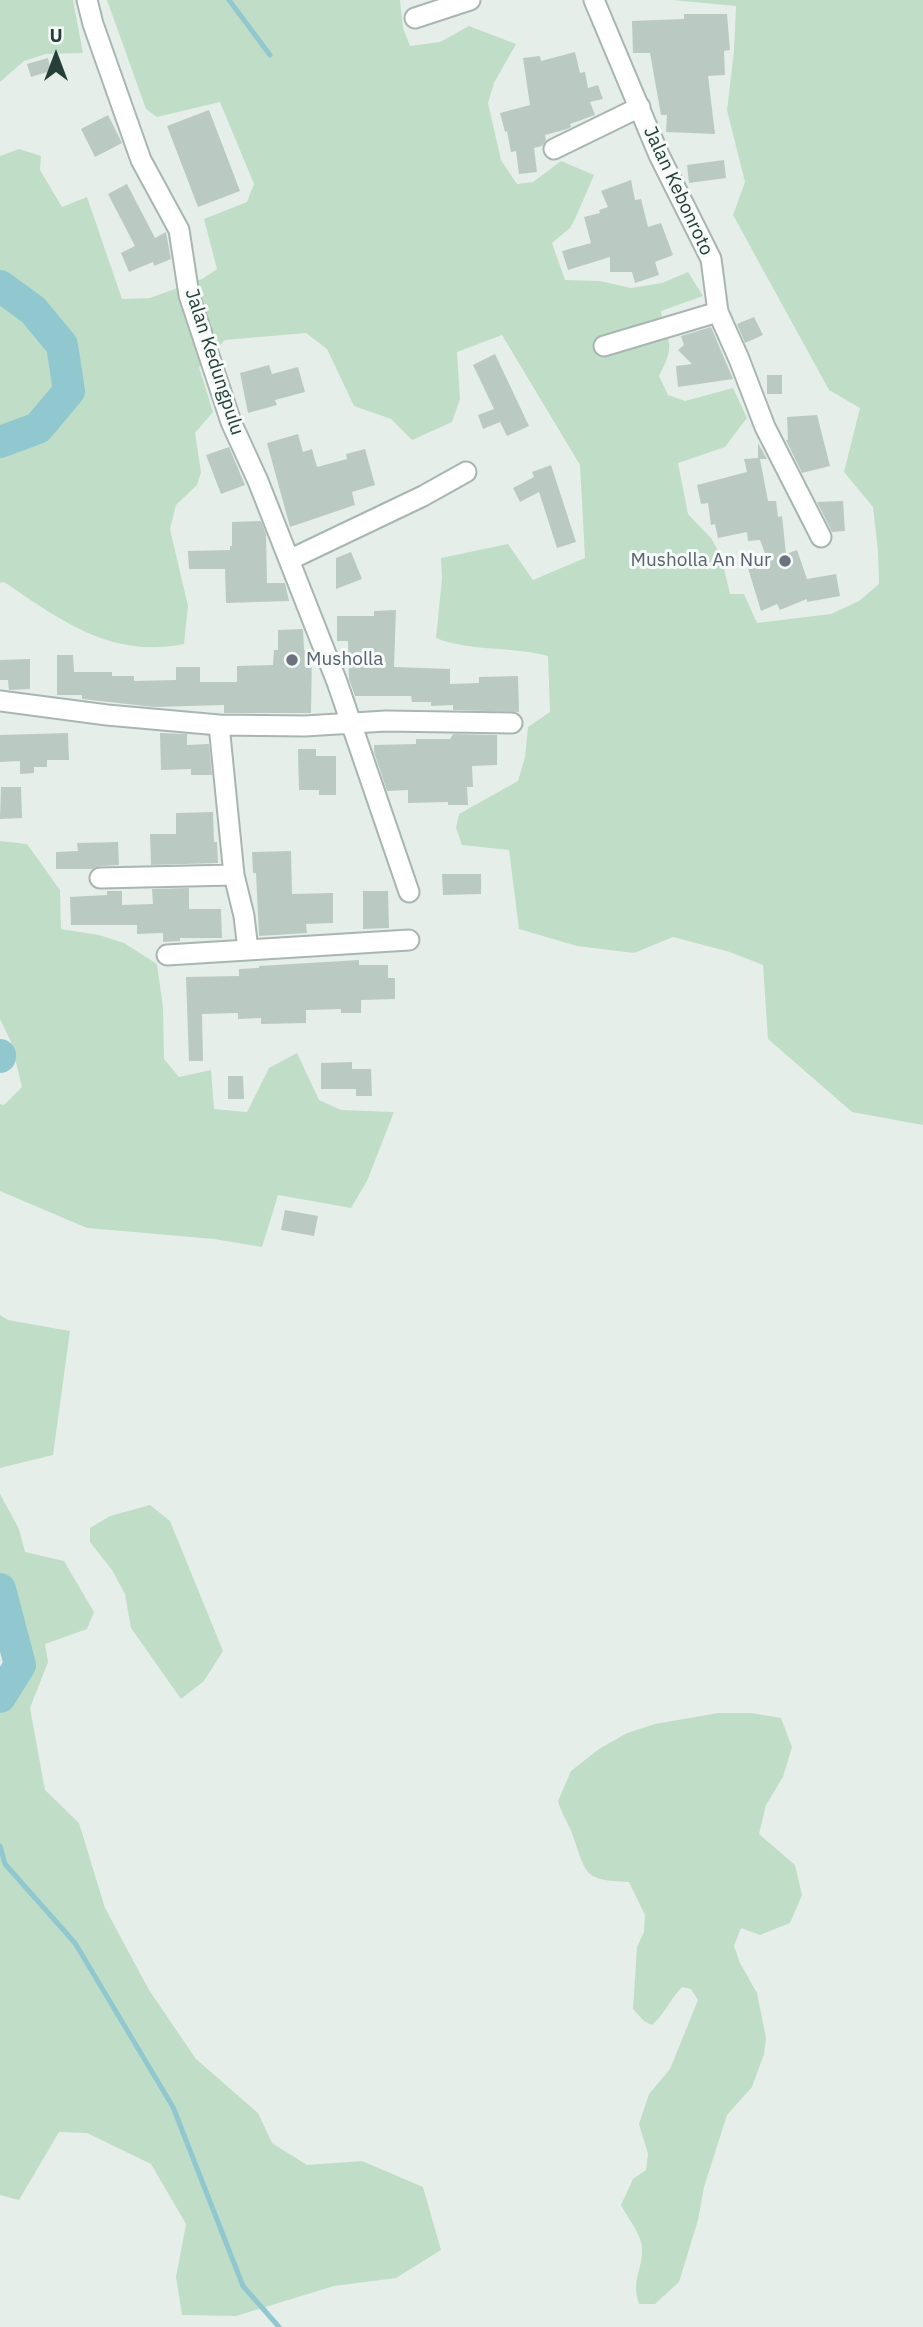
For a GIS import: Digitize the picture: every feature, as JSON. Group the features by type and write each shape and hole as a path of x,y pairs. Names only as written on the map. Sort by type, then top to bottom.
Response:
{"street":[{"name":"Jalan Kedungpulu","path":"87,0 141,160 179,230 189,295 231,422 258,481 351,723 409,892"},
{"path":"415,18 470,0"},
{"name":"Jalan Kebonroto","path":"594,0 659,155 711,259 718,312 765,427 821,537"},
{"path":"554,149 640,107"},
{"path":"604,346 718,312"},
{"path":"289,560 423,496 466,472"},
{"path":"0,701 120,717 219,724 305,726 351,723 512,723"},
{"path":"219,724 234,875 244,916 248,950"},
{"path":"100,878 234,875"},
{"path":"167,955 309,944 409,940"}],"green space":[{"path":"0,0 73,0 83,53 46,54 24,61 0,82"},
{"path":"107,0 400,0 403,28 410,46 440,42 469,26 516,44 494,83 488,103 501,160 517,184 533,182 561,161 594,175 570,228 552,243 565,280 600,281 631,288 662,283 688,272 703,296 661,311 669,348 659,376 668,395 685,401 733,388 747,418 725,447 678,463 688,514 711,538 721,556 730,594 744,594 757,623 831,614 859,601 879,584 873,507 844,472 860,408 829,390 733,215 745,182 727,110 736,6 672,0 923,0 923,1125 852,1112 768,1039 763,965 730,952 673,937 634,953 577,946 519,929 509,850 462,845 456,828 459,814 518,781 525,757 528,727 550,712 548,656 463,645 436,638 442,578 441,558 508,544 533,580 585,558 580,465 502,335 457,352 460,399 452,422 412,440 391,419 354,406 327,349 306,333 225,340 199,367 213,412 195,433 201,472 197,485 176,505 170,529 188,606 184,644 133,646 110,641 67,622 4,582 0,583 0,156 19,149 41,156 40,170 62,207 87,197 122,299 150,298 202,279 217,269 204,219 247,202 254,184 220,102 157,117 146,109"},
{"path":"0,841 27,844 60,890 61,929 99,935 124,943 157,964 163,1007 164,1059 179,1077 211,1070 214,1109 247,1112 269,1068 297,1053 319,1100 341,1110 394,1112 367,1181 351,1208 278,1195 262,1247 214,1239 87,1228 0,1191 0,1104 4,1105 22,1087 11,1042 0,1019"},
{"path":"0,1315 8,1320 70,1331 53,1455 0,1468"},
{"path":"0,1494 19,1529 25,1552 64,1561 94,1612 87,1629 45,1644 48,1662 30,1708 45,1790 79,1823 105,1908 149,1990 196,2059 258,2113 272,2143 307,2165 362,2161 423,2187 441,2250 396,2278 334,2286 236,2316 182,2315 176,2277 186,2224 151,2164 87,2133 59,2132 19,2200 0,2195 0,1680 4,1653 0,1637"},
{"path":"150,1505 170,1521 223,1651 204,1681 181,1699 131,1628 125,1594 112,1570 90,1542 90,1528 110,1516"},
{"path":"718,1713 751,1713 781,1718 792,1747 783,1777 766,1805 759,1834 795,1865 802,1895 790,1923 760,1935 741,1928 734,1946 757,1993 766,2038 764,2054 752,2087 727,2115 704,2187 698,2220 679,2282 655,2304 639,2304 636,2282 642,2258 641,2244 621,2205 633,2179 646,2170 648,2154 639,2124 649,2094 670,2069 698,2000 691,1989 682,1987 652,2025 633,2009 637,1947 644,1932 645,1915 629,1882 603,1880 585,1868 558,1801 571,1771 599,1749 627,1733 655,1724"}],"building":[{"path":"684,14 727,14 730,50 724,51 725,75 708,76 715,134 666,132 667,115 661,115 650,53 633,53 632,21 684,19"},
{"path":"575,52 580,73 585,72 588,88 598,85 603,99 590,102 595,115 570,124 571,127 567,129 545,135 546,140 542,146 534,148 537,172 519,174 516,151 511,152 500,113 530,105 523,58 540,56 541,61"},
{"path":"48,58 51,71 31,77 27,64"},
{"path":"209,110 240,191 198,207 167,126"},
{"path":"108,115 122,143 95,157 81,129"},
{"path":"724,160 726,178 689,183 687,165"},
{"path":"631,180 635,200 641,199 648,227 661,223 673,255 655,262 659,275 635,283 632,272 610,272 610,257 568,270 562,251 591,243 584,217 600,213 599,210 608,207 601,191"},
{"path":"127,184 155,238 166,232 171,259 154,266 153,262 129,272 121,253 135,246 108,194"},
{"path":"754,317 763,335 745,343 737,324"},
{"path":"711,327 733,379 678,387 676,366 692,364 678,350 684,345 681,336"},
{"path":"495,354 529,426 507,436 500,422 483,429 478,415 494,409 473,365"},
{"path":"269,365 272,374 298,367 305,392 275,400 277,405 248,413 240,373"},
{"path":"767,375 782,375 782,394 767,394"},
{"path":"817,415 830,466 802,473 786,440 787,417"},
{"path":"298,434 303,452 312,449 317,467 347,459 346,454 365,449 375,485 352,492 355,505 290,527 267,443"},
{"path":"758,443 767,459 760,459 768,501 776,501 778,517 782,516 786,554 797,550 807,579 836,574 840,596 807,602 807,599 780,610 777,604 761,611 748,568 770,567 760,540 748,541 747,532 718,538 715,524 711,525 708,503 701,504 697,485 747,472 744,459 758,458"},
{"path":"229,447 245,485 221,494 206,455"},
{"path":"551,465 576,542 557,548 539,492 520,502 513,488 534,477 532,472"},
{"path":"843,501 845,531 832,532 817,502"},
{"path":"261,521 266,534 267,583 285,583 289,601 226,603 225,569 189,569 188,551 230,550 232,522"},
{"path":"351,552 362,579 336,589 336,558"},
{"path":"396,610 394,667 450,669 450,684 479,683 479,677 518,676 519,712 453,710 453,705 431,706 431,702 412,702 411,696 355,696 349,679 348,641 337,641 337,616 374,616 374,611"},
{"path":"303,629 304,650 312,651 311,713 224,713 224,705 154,707 82,699 82,695 57,695 57,655 73,655 74,672 112,672 112,676 134,676 134,681 176,680 176,667 200,667 200,682 237,682 237,666 273,665 274,650 278,650 278,630"},
{"path":"30,659 30,689 9,690 8,680 0,680 0,660"},
{"path":"68,733 69,760 47,760 47,767 34,767 34,773 20,774 20,761 0,762 0,735"},
{"path":"160,733 187,734 187,745 209,744 212,775 191,775 191,769 161,770"},
{"path":"453,734 497,735 497,765 472,766 473,787 467,787 468,805 448,805 448,802 408,803 408,790 387,791 374,745 416,744 416,739 450,739"},
{"path":"298,749 316,749 316,756 336,756 336,795 319,795 319,790 299,790"},
{"path":"1,787 21,787 22,818 0,819"},
{"path":"213,812 218,863 151,865 150,834 176,834 176,813"},
{"path":"118,842 119,865 92,869 56,869 56,852 78,851 77,843"},
{"path":"291,851 292,894 333,893 333,923 306,924 307,933 259,936 256,873 253,873 252,852"},
{"path":"442,874 481,874 481,894 443,895"},
{"path":"189,888 189,909 221,909 222,938 180,938 180,941 163,942 163,933 137,934 137,925 71,925 70,897 107,895 107,891 122,891 122,905 153,904 152,889"},
{"path":"363,891 388,891 389,928 363,929"},
{"path":"359,960 359,965 388,965 388,978 395,978 395,999 361,1000 361,1013 341,1013 341,1009 306,1010 306,1023 261,1024 261,1018 238,1019 238,1013 202,1014 203,1061 189,1061 186,977 239,976 239,969 259,966"},
{"path":"352,1062 352,1069 371,1069 372,1096 356,1096 356,1089 321,1089 321,1063"},
{"path":"228,1076 243,1076 244,1099 228,1099"},
{"path":"285,1210 318,1216 314,1236 281,1230"}],"waterway":[{"path":"229,0 270,55"},
{"path":"0,286 33,310 62,345 69,391 38,428 0,442"},
{"path":"0,1589 20,1665 0,1697"},
{"path":"0,1846 5,1864 75,1943 173,2107 243,2286 279,2327"}],"place":[{"name":"Musholla An Nur","path":"785,561"},
{"name":"Musholla","path":"292,660"}]}
